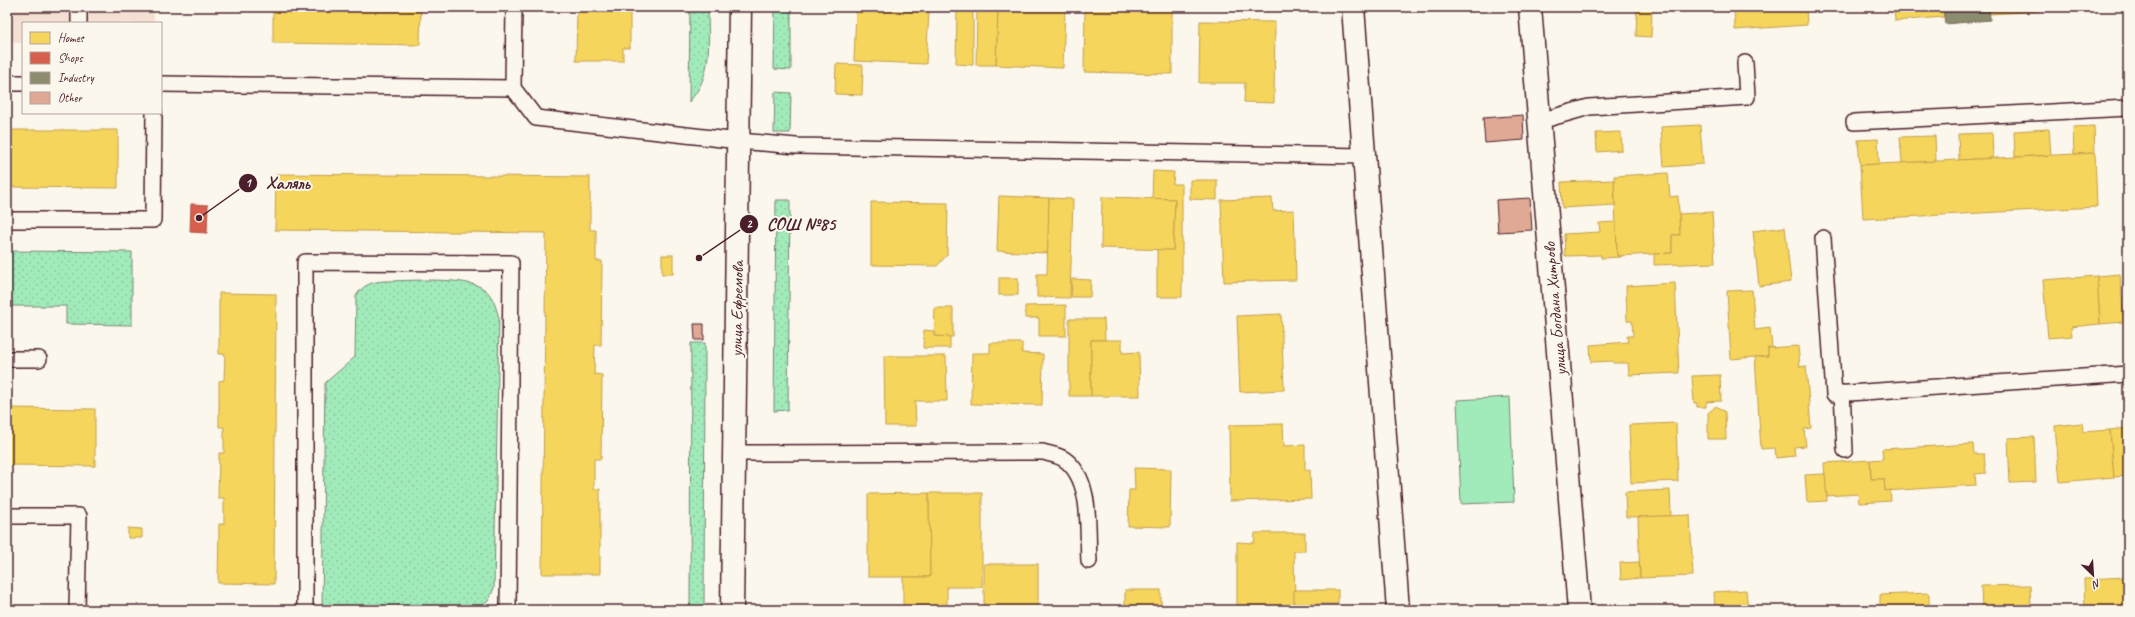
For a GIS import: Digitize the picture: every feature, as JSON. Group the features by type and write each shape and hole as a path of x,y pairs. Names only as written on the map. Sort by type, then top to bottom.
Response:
{"street":[{"name":"улица Ефремова","path":"732,610 740,7"},
{"path":"1353,7 1398,610"},
{"name":"улица Богдана Хитрово","path":"1530,7 1579,610"}],"lane":[{"path":"79,7 79,22"},
{"path":"514,7 513,88 536,118 739,141 841,147 1365,156"},
{"path":"1540,121 1589,107 1747,97 1745,63"},
{"path":"7,83 22,83"},
{"path":"162,84 513,88"},
{"path":"1854,122 2128,108"},
{"path":"7,220 153,220 154,114"},
{"path":"1823,238 1834,394 2128,374"},
{"path":"305,610 305,262 511,263 508,610"},
{"path":"7,359 39,359"},
{"path":"1842,393 1845,450"},
{"path":"734,453 1043,452 1063,458 1077,473 1085,491 1089,561"},
{"path":"7,516 79,516 77,610"}],"shaded area":[{"path":"7,7 154,7 154,22 22,22 22,43 7,43"}],"green space":[{"path":"690,7 708,7 709,45 703,80 689,102"},
{"path":"775,7 791,7 791,70 774,69"},
{"path":"775,92 791,93 790,133 774,133"},
{"path":"776,200 790,200 788,410 774,411"},
{"path":"7,251 132,252 132,325 66,324 66,306 7,306"},
{"path":"436,280 464,282 475,285 484,289 490,295 499,318 494,588 489,600 478,610 322,610 325,383 355,357 356,296 368,285 375,282"},
{"path":"691,343 705,343 704,610 690,610"},
{"path":"1510,397 1514,502 1461,504 1457,400"}],"building: Homes":[{"path":"273,7 421,7 420,45 273,43"},
{"path":"577,7 630,7 630,48 623,48 623,61 576,61"},
{"path":"957,7 973,7 973,65 956,64"},
{"path":"998,7 1065,7 1063,68 996,65"},
{"path":"1129,7 1169,7 1169,9 1172,10 1172,74 1084,72 1085,9 1129,9"},
{"path":"1637,7 1652,7 1651,37 1636,36"},
{"path":"1734,7 1806,7 1807,25 1735,30"},
{"path":"1894,7 1943,7 1944,17 1895,21"},
{"path":"1989,7 2038,7 2039,11 1990,14"},
{"path":"977,8 998,8 996,65 976,65"},
{"path":"856,9 929,12 926,64 854,61"},
{"path":"1200,21 1275,22 1274,103 1244,102 1245,83 1199,83"},
{"path":"836,64 863,65 862,95 835,94"},
{"path":"1700,125 1703,164 1664,167 1661,127"},
{"path":"2094,126 2095,153 2074,154 2073,127"},
{"path":"2049,129 2051,155 2015,157 2014,131"},
{"path":"7,130 118,130 118,188 7,187"},
{"path":"1621,132 1622,150 1597,152 1596,133"},
{"path":"1992,133 1993,158 1959,160 1958,134"},
{"path":"1935,136 1936,161 1902,163 1900,137"},
{"path":"1878,139 1879,164 1860,165 1858,140"},
{"path":"2095,153 2097,207 1863,219 1860,165"},
{"path":"1153,171 1174,172 1173,184 1182,184 1182,297 1157,297 1157,249 1173,250 1175,199 1152,199"},
{"path":"1668,173 1670,197 1678,196 1679,214 1680,235 1672,235 1672,253 1617,256 1614,176"},
{"path":"276,174 590,177 590,230 596,230 596,261 602,261 601,345 595,345 594,374 602,375 601,459 594,459 594,489 600,489 600,574 542,574 546,233 275,230"},
{"path":"1190,180 1217,180 1217,200 1190,199"},
{"path":"1614,180 1615,205 1562,208 1561,182"},
{"path":"999,196 1049,198 1048,253 997,251"},
{"path":"1102,197 1175,199 1173,250 1101,248"},
{"path":"1049,198 1073,199 1070,298 1037,297 1037,274 1047,274"},
{"path":"1272,198 1273,211 1294,210 1296,280 1224,282 1221,200"},
{"path":"871,202 948,203 947,255 937,266 871,265"},
{"path":"1712,212 1715,263 1654,265 1654,254 1672,253 1672,235 1680,235 1679,214"},
{"path":"1616,222 1617,256 1621,257 1601,258 1601,255 1565,256 1564,234 1600,232 1599,223"},
{"path":"1785,227 1791,282 1759,286 1753,231"},
{"path":"662,255 673,255 673,274 662,274"},
{"path":"2120,274 2124,322 2100,324 2097,276"},
{"path":"2097,276 2100,324 2071,327 2072,336 2048,338 2043,280"},
{"path":"999,278 1018,278 1018,295 999,295"},
{"path":"1072,279 1091,280 1090,297 1071,297"},
{"path":"1675,283 1679,373 1629,375 1628,363 1613,363 1613,361 1591,362 1590,345 1628,342 1627,336 1633,336 1632,321 1627,321 1626,286"},
{"path":"1752,290 1755,330 1770,328 1772,347 1768,348 1768,356 1731,359 1727,291"},
{"path":"219,293 276,294 274,584 218,583 219,524 224,524 224,498 218,498 219,453 224,453 224,427 219,427 219,381 224,380 225,354 219,354"},
{"path":"1066,305 1066,336 1039,336 1039,318 1025,318 1025,306"},
{"path":"935,308 953,308 953,337 934,336"},
{"path":"1281,314 1284,390 1240,392 1237,316"},
{"path":"1069,319 1104,319 1105,340 1091,340 1091,396 1069,396"},
{"path":"924,330 934,331 934,336 950,337 950,348 923,348"},
{"path":"1091,340 1122,340 1122,353 1139,352 1140,396 1091,396"},
{"path":"990,343 1022,343 1022,353 1043,354 1042,405 971,404 972,353 990,353"},
{"path":"1798,346 1800,367 1806,366 1811,428 1804,429 1806,446 1794,447 1795,456 1776,458 1775,448 1761,449 1755,357 1768,356 1768,348"},
{"path":"884,356 946,356 947,401 915,401 916,426 885,426"},
{"path":"1720,375 1721,401 1706,402 1706,407 1697,407 1697,403 1694,403 1692,376"},
{"path":"1716,406 1725,412 1726,439 1708,439 1708,413"},
{"path":"7,408 95,409 95,466 7,465"},
{"path":"1676,423 1678,481 1631,483 1629,425"},
{"path":"2082,423 2083,432 2110,430 2114,477 2060,482 2055,426"},
{"path":"1283,424 1284,446 1305,445 1305,470 1310,470 1311,499 1230,501 1229,425"},
{"path":"2128,428 2128,476 2114,477 2110,430"},
{"path":"2034,437 2036,482 2010,483 2008,438"},
{"path":"1973,444 1974,454 1984,454 1986,473 1975,474 1976,485 1885,491 1884,479 1871,479 1870,460 1883,459 1882,449"},
{"path":"1870,460 1871,479 1884,479 1885,491 1890,490 1891,501 1859,503 1858,494 1826,496 1824,463"},
{"path":"1134,468 1171,469 1170,527 1128,526 1129,490 1135,490"},
{"path":"1825,474 1827,501 1807,502 1805,475"},
{"path":"1670,490 1671,516 1626,517 1625,492"},
{"path":"929,493 930,577 868,577 868,494"},
{"path":"929,493 982,493 982,587 947,587 947,606 903,606 903,577 930,577"},
{"path":"1690,515 1693,576 1640,578 1638,517"},
{"path":"128,528 142,529 142,538 128,538"},
{"path":"1255,533 1305,533 1305,551 1294,551 1295,606 1237,607 1237,542 1254,543"},
{"path":"1639,562 1640,578 1621,580 1620,563"},
{"path":"984,564 1038,564 1038,610 984,610"},
{"path":"2128,577 2128,610 2085,610 2084,579"},
{"path":"2030,585 2031,610 1982,610 1981,586"},
{"path":"1125,590 1161,590 1161,610 1125,610"},
{"path":"1294,590 1338,590 1338,604 1294,604"},
{"path":"1746,590 1748,610 1715,610 1714,592"},
{"path":"1929,593 1929,610 1880,610 1880,595"},
{"path":"574,607 624,608 624,610 574,610"}],"building: Shops":[{"path":"191,204 208,205 207,233 190,232"}],"building: Industry":[{"path":"1943,7 1989,7 1990,20 1945,24"}],"building: Other":[{"path":"1523,115 1524,140 1485,143 1483,118"},
{"path":"1530,198 1532,230 1498,232 1496,200"},
{"path":"694,324 704,324 704,340 695,340"}],"place":[{"name":"Халяль","path":"199,218"},
{"name":"СОШ №85","path":"699,258"}]}
